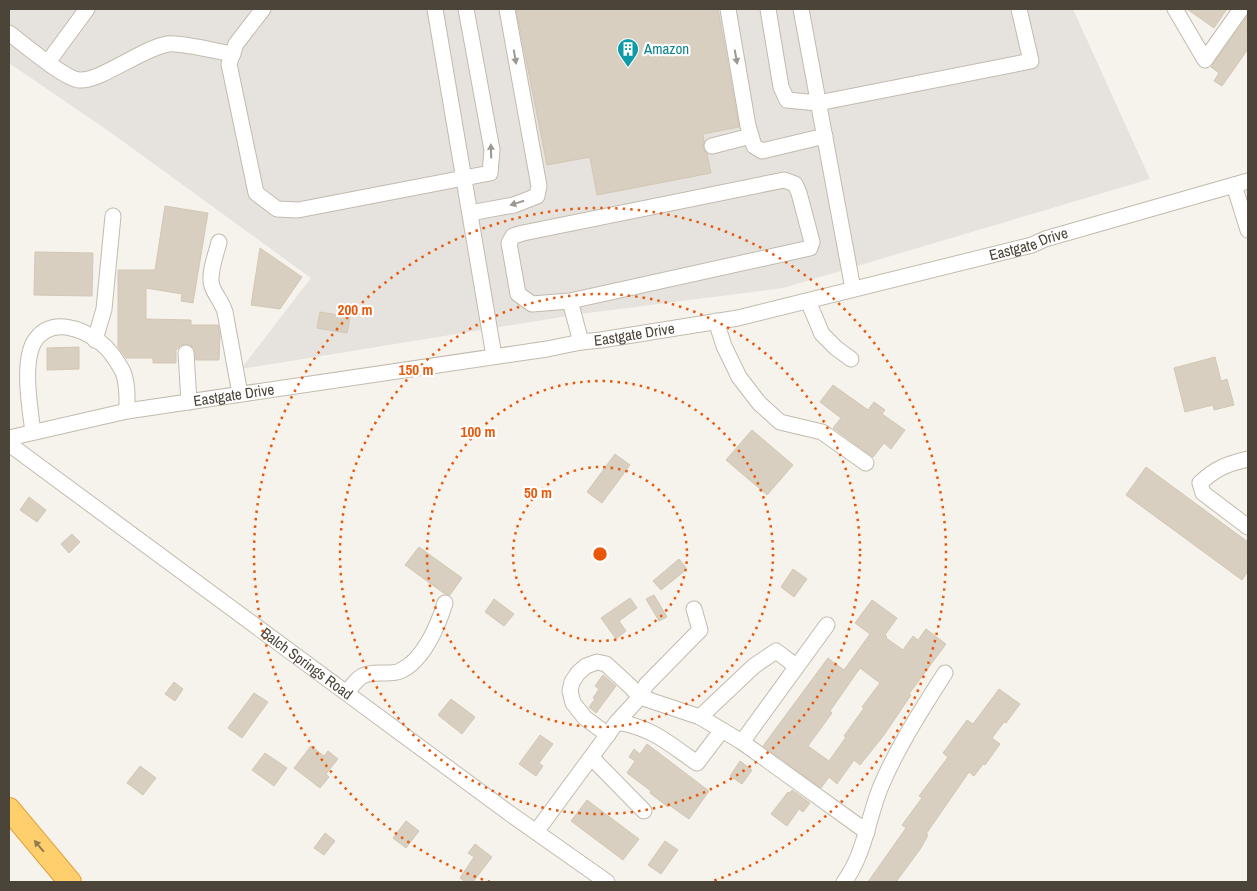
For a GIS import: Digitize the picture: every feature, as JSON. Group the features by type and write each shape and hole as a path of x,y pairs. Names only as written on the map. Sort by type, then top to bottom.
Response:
{"highway":[{"path":"9,809 70,882"}],"street":[{"path":"48,62 87,9"},
{"path":"263,9 236,44 230,64 256,193 277,209 298,210 490,173 492,150 466,9"},
{"path":"435,9 494,356"},
{"path":"470,214 514,205 537,196 538,186 507,9"},
{"path":"728,9 754,146 762,151 825,136"},
{"path":"768,9 781,87 787,100 818,103 1031,61 1019,9"},
{"path":"801,9 853,289"},
{"path":"1181,12 1205,60 1241,9"},
{"path":"9,33 63,73 79,80 94,77 153,48 170,44 233,54"},
{"path":"712,146 751,136"},
{"path":"784,180 795,184 812,242 810,248 570,301 532,304 518,294 509,243 513,236 523,232 784,180"},
{"path":"1241,183 1248,230"},
{"name":"Eastgate Drive","path":"9,438 128,411 547,349 580,342 738,318 1032,245 1046,239 1241,183"},
{"path":"95,340 104,309 113,216"},
{"path":"219,242 211,284 225,312 240,394"},
{"path":"808,300 822,334 851,360"},
{"path":"570,301 580,342"},
{"path":"716,321 724,346 739,377 766,409 780,422 822,432 866,463"},
{"path":"33,432 28,394 28,362 34,342 45,329 64,325 101,343 123,372 128,411"},
{"path":"186,353 189,402"},
{"name":"Balch Springs Road","path":"9,444 536,832 607,882"},
{"path":"1248,459 1227,464 1213,472 1200,484 1203,493 1248,527"},
{"path":"347,693 358,678 365,674 400,671 410,664 432,637 445,603"},
{"path":"536,832 617,722 640,697 646,685 700,630 694,609"},
{"path":"742,742 827,625"},
{"path":"700,717 754,666 776,651 796,666"},
{"path":"608,735 585,718 573,703 570,690 572,682 578,673 586,666 597,662 606,664 640,697 700,717 742,742 867,832"},
{"path":"844,882 850,874 867,832 880,787 910,727 945,672"},
{"path":"617,722 647,729 697,763 722,730"},
{"path":"592,758 644,811"}],"shaded area":[{"name":"Amazon","path":"9,9 1073,9 1150,179 783,288 580,314 241,369 311,278 110,132 9,63"}],"building":[{"name":"Amazon","path":"516,9 718,9 739,127 703,134 703,148 707,154 711,173 597,195 590,157 547,165"},
{"path":"1187,9 1227,9 1214,28"},
{"path":"1248,15 1248,49 1222,86 1214,81 1219,73 1211,67"},
{"path":"165,206 208,213 193,303 181,301 182,294 146,288 146,319 191,320 191,325 218,325 220,335 219,360 196,360 194,348 186,344 181,345 176,350 176,363 153,363 153,358 126,358 118,347 118,270 155,270"},
{"path":"260,248 302,277 280,309 251,305"},
{"path":"35,252 93,253 92,296 34,295"},
{"path":"320,312 350,317 347,333 317,328"},
{"path":"79,347 79,369 47,370 47,348"},
{"path":"1215,357 1221,381 1227,379 1234,405 1214,410 1213,405 1185,412 1174,368"},
{"path":"833,385 868,410 874,402 885,410 882,414 905,430 891,449 884,443 873,457 833,428 841,418 820,402"},
{"path":"752,430 793,465 767,495 726,460"},
{"path":"615,454 630,465 602,503 587,492"},
{"path":"1146,467 1248,542 1248,571 1242,580 1126,495"},
{"path":"29,497 46,510 37,522 20,510"},
{"path":"72,534 80,542 69,553 61,544"},
{"path":"419,547 462,578 450,595 445,594 405,565"},
{"path":"679,559 687,569 661,590 653,581"},
{"path":"793,569 807,579 794,597 781,587"},
{"path":"654,595 667,617 659,621 646,599"},
{"path":"630,598 637,608 619,621 626,631 616,639 601,618"},
{"path":"494,599 514,614 504,626 485,612"},
{"path":"872,600 897,618 885,635 886,638 903,650 913,636 918,640 926,629 946,644 909,694 911,695 884,735 860,765 854,760 837,784 829,777 821,788 763,746 828,658 844,670 870,634 855,623","holes":["860,668 880,683 862,707 864,708 829,761 808,746 832,713 830,711"]},
{"path":"603,675 616,686 596,713 589,707 599,689 595,686"},
{"path":"174,682 183,689 175,701 165,694"},
{"path":"999,689 1020,704 992,738 1000,744 985,765 983,764 974,776 969,772 926,834 928,835 921,848 896,882 868,882 906,828 902,825 922,798 919,796 948,757 943,753 967,720 973,724"},
{"path":"254,693 268,702 242,738 228,728"},
{"path":"451,699 475,717 462,734 438,715"},
{"path":"540,735 553,744 539,763 543,766 536,776 519,764"},
{"path":"647,744 709,791 689,819 669,805 668,807 627,773 635,761 629,757 634,749 640,754"},
{"path":"311,746 324,756 328,751 338,759 326,774 329,777 320,788 294,768"},
{"path":"265,753 287,768 274,786 252,770"},
{"path":"740,761 752,770 742,784 730,776"},
{"path":"140,766 156,778 143,795 127,783"},
{"path":"792,790 810,803 803,812 799,809 787,826 771,814 788,792 790,793"},
{"path":"587,800 639,839 623,860 571,821"},
{"path":"406,821 419,831 406,848 393,838"},
{"path":"325,833 335,841 324,855 314,848"},
{"path":"665,841 678,850 661,874 648,865"},
{"path":"475,844 492,857 473,882 466,882 460,878 474,857 468,853"}],"place":[{"name":"Amazon","path":"628,68"}]}
